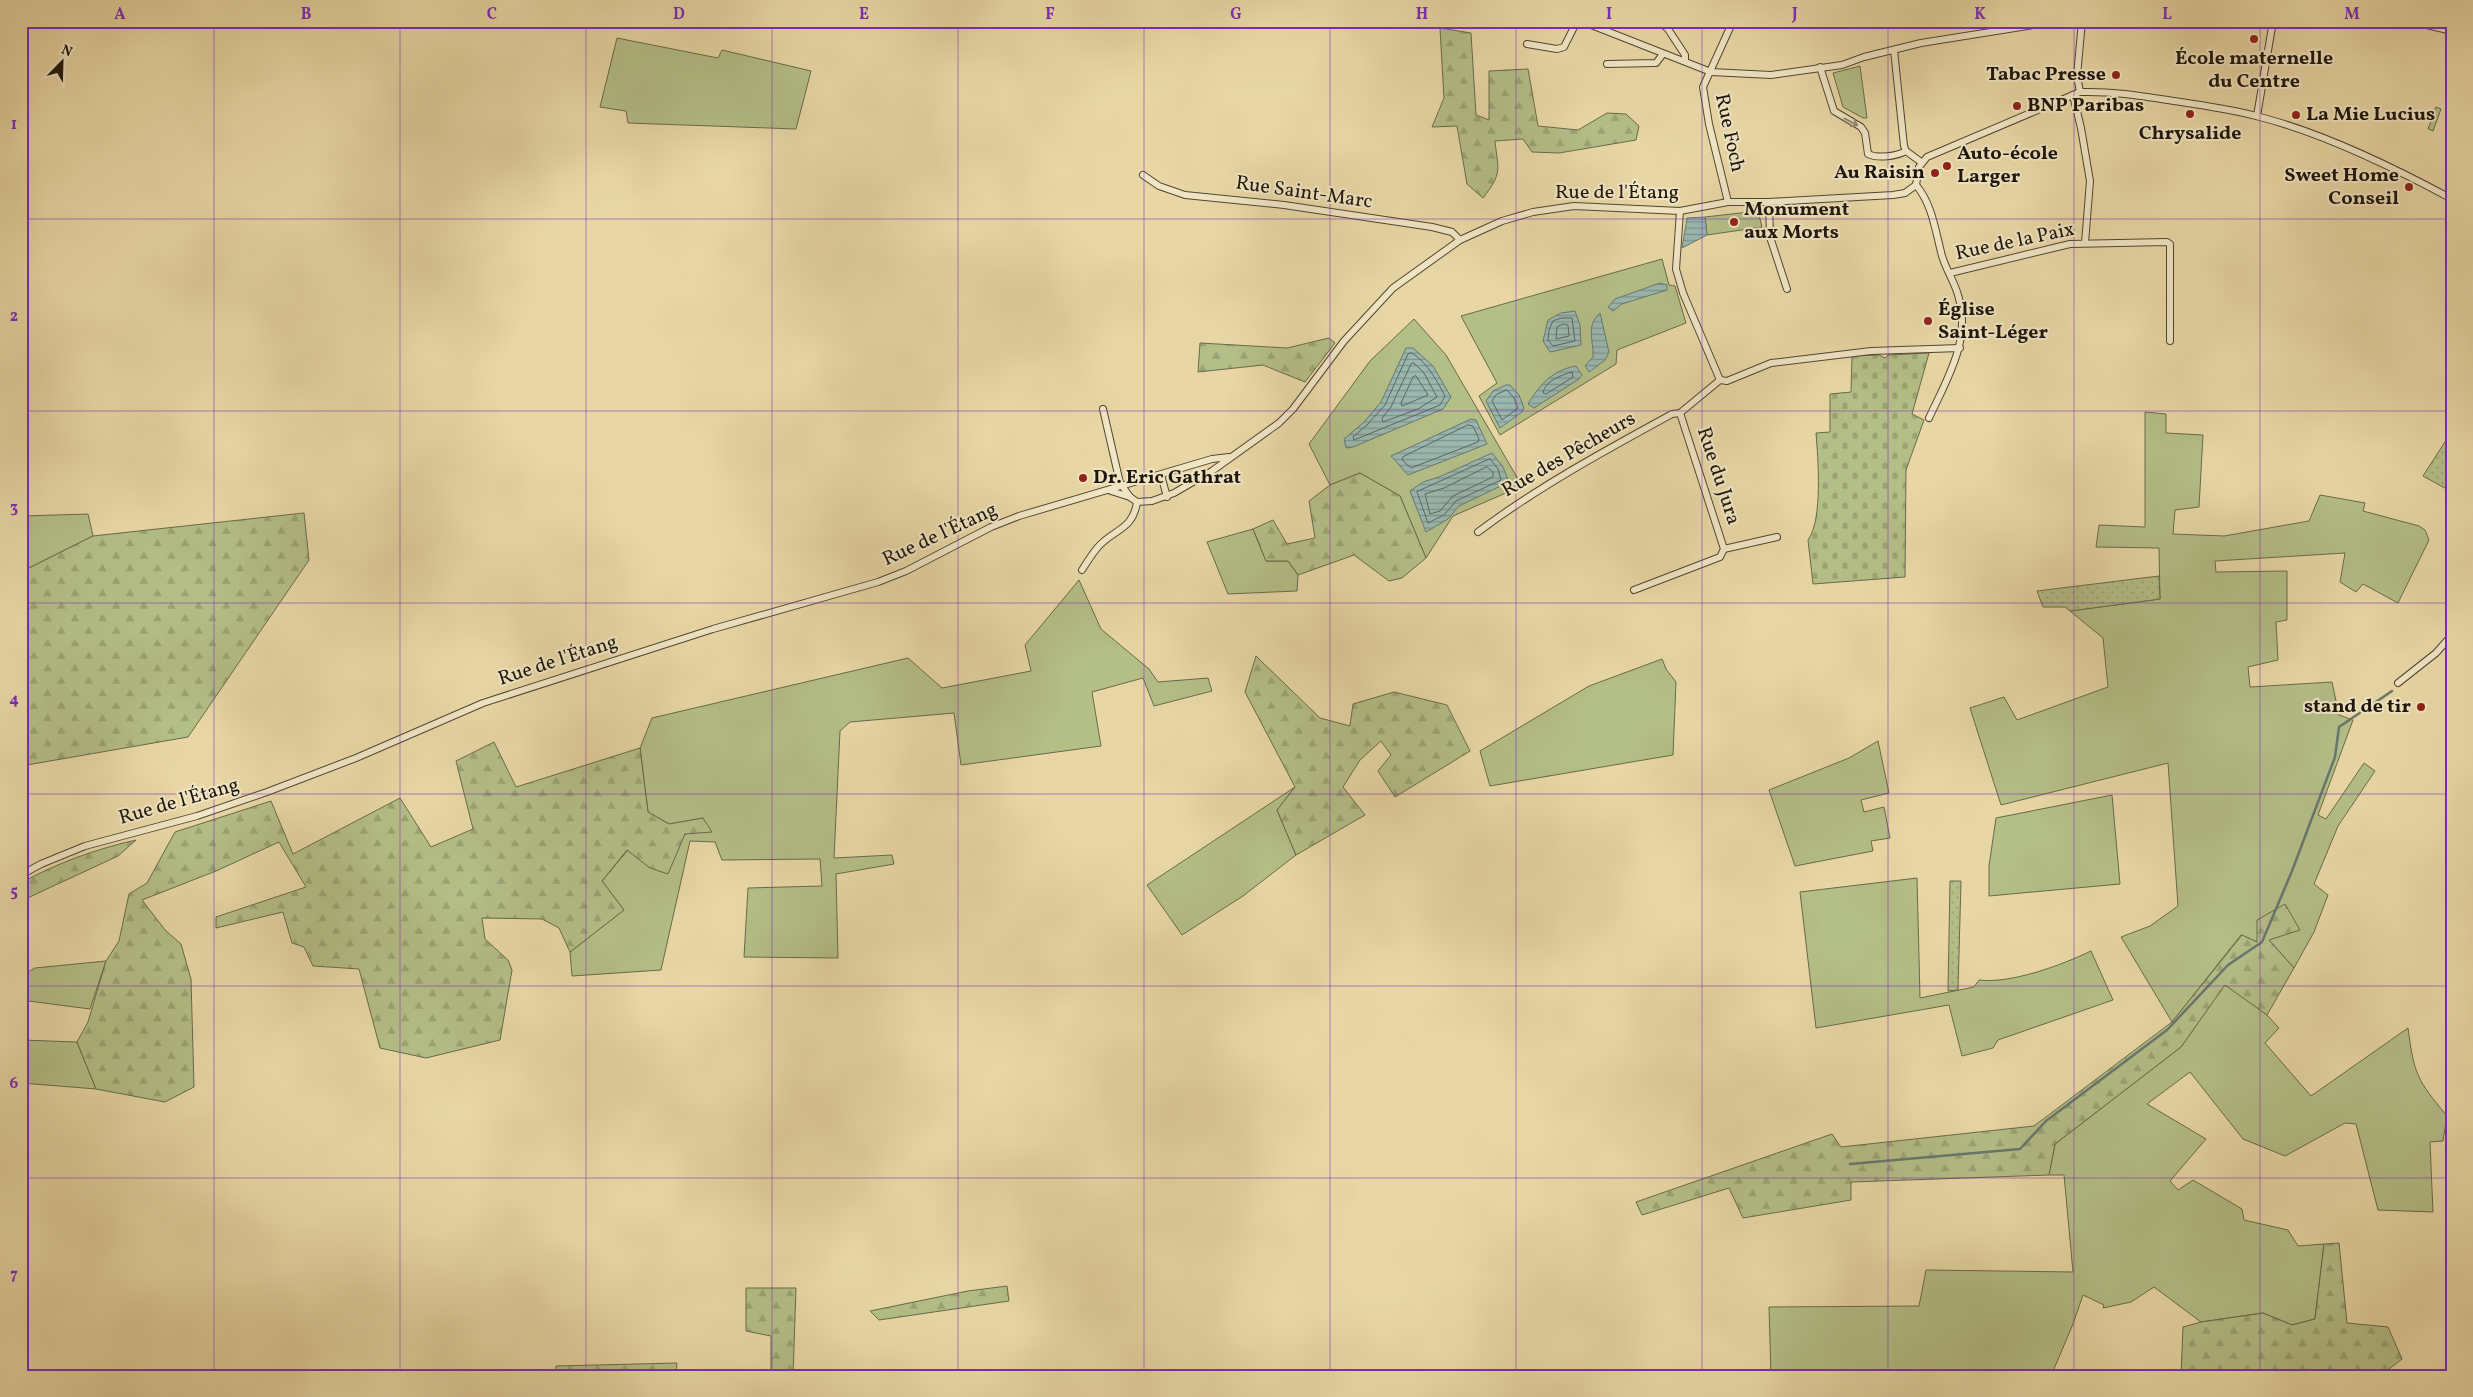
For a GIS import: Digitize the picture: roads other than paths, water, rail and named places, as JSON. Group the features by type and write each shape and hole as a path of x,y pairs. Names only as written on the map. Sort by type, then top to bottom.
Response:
{"street":[{"path":"1527,44 1557,49 1564,47 1577,21"},
{"path":"1581,21 1711,72 1772,75 1842,65 1864,57 1921,43 2060,21"},
{"path":"1659,21 1668,30 1685,55 1685,61"},
{"name":"Rue Foch","path":"1728,202 1709,124 1704,87 1733,21"},
{"path":"2080,92 2077,76 2082,21"},
{"path":"2257,116 2274,21"},
{"path":"2410,21 2452,31"},
{"path":"1894,50 1899,106 1906,151 1921,162"},
{"path":"1607,64 1656,63 1663,54"},
{"path":"1820,67 1834,111 1861,127 1865,133 1868,154 1873,156 1900,154 1906,151"},
{"path":"1929,418 1960,348 1962,327 1959,296 1942,256 1927,200 1916,185 1921,162 1927,157 2080,92 2121,93 2257,116 2316,135 2426,184 2452,199"},
{"path":"2073,95 2090,180 2085,243"},
{"name":"Rue Saint-Marc","path":"1143,175 1159,186 1185,196 1284,205 1432,227 1452,232 1460,240"},
{"name":"Rue de l'Étang","path":"1137,502 1152,501 1166,497 1212,471 1279,423 1293,409 1344,340 1393,288 1460,240 1476,232 1517,216 1549,210 1588,206 1680,211 1728,202 1769,202 1893,195 1904,193 1916,185"},
{"path":"1769,202 1770,237 1787,289"},
{"path":"1680,211 1676,269 1692,316 1720,380 1727,381 1771,364 1843,354 1960,348"},
{"name":"Rue de la Paix","path":"1950,273 2003,261 2050,247 2085,243 2167,242 2170,244 2170,341"},
{"name":"Rue des Pêcheurs","path":"1478,532 1506,511 1584,464 1672,414 1680,413 1720,380"},
{"path":"1103,409 1123,486 1130,497"},
{"name":"Rue du Jura","path":"1634,590 1720,557 1724,549 1703,478 1680,413"},
{"name":"Rue de l'Étang","path":"21,875 41,864 85,846 197,816 267,792 356,758 483,703 713,629 878,582 906,571 990,527 1039,509 1109,491 1212,459 1229,457"},
{"path":"1161,475 1166,497"},
{"path":"1082,570 1099,546 1126,527 1132,519 1137,502 1130,497 1109,491"},
{"name":"Rue du Jura","path":"1724,549 1777,537"},
{"path":"2398,683 2436,653 2452,635"}],"water":[{"path":"1705,217 1707,235 1682,248 1687,218"},
{"path":"1660,283 1667,285 1667,290 1622,304 1613,311 1608,307 1615,299"},
{"path":"1575,311 1580,325 1581,345 1550,352 1543,341 1548,320 1561,313"},
{"path":"1600,313 1609,352 1605,360 1589,372 1585,366 1593,357 1591,329 1595,318"},
{"path":"1406,348 1413,348 1433,366 1451,397 1443,409 1353,447 1346,448 1344,439 1364,422 1381,402"},
{"path":"1576,366 1582,375 1579,379 1534,408 1528,404 1537,390 1548,379 1560,371"},
{"path":"1510,385 1519,395 1524,408 1522,412 1500,428 1486,401 1493,391"},
{"path":"1471,419 1476,420 1487,444 1408,475 1391,456"},
{"path":"1492,453 1503,467 1509,482 1459,506 1448,519 1426,532 1410,491 1423,482 1439,477"}],"waterway":[{"path":"1850,1164 2020,1149 2046,1121 2167,1030 2228,965 2262,942 2292,871 2335,757 2339,727 2392,691"}],"place":[{"name":"École maternelle du Centre","path":"2254,39"},
{"name":"Tabac Presse","path":"2116,75"},
{"name":"BNP Paribas","path":"2017,106"},
{"name":"Chrysalide","path":"2190,114"},
{"name":"La Mie Lucius","path":"2296,115"},
{"name":"Auto-école Larger","path":"1947,166"},
{"name":"Au Raisin","path":"1935,173"},
{"name":"Sweet Home Conseil","path":"2409,187"},
{"name":"Monument aux Morts","path":"1734,222"},
{"name":"Église Saint-Léger","path":"1928,321"},
{"name":"Dr. Eric Gathrat","path":"1083,478"},
{"name":"stand de tir","path":"2421,707"}]}
